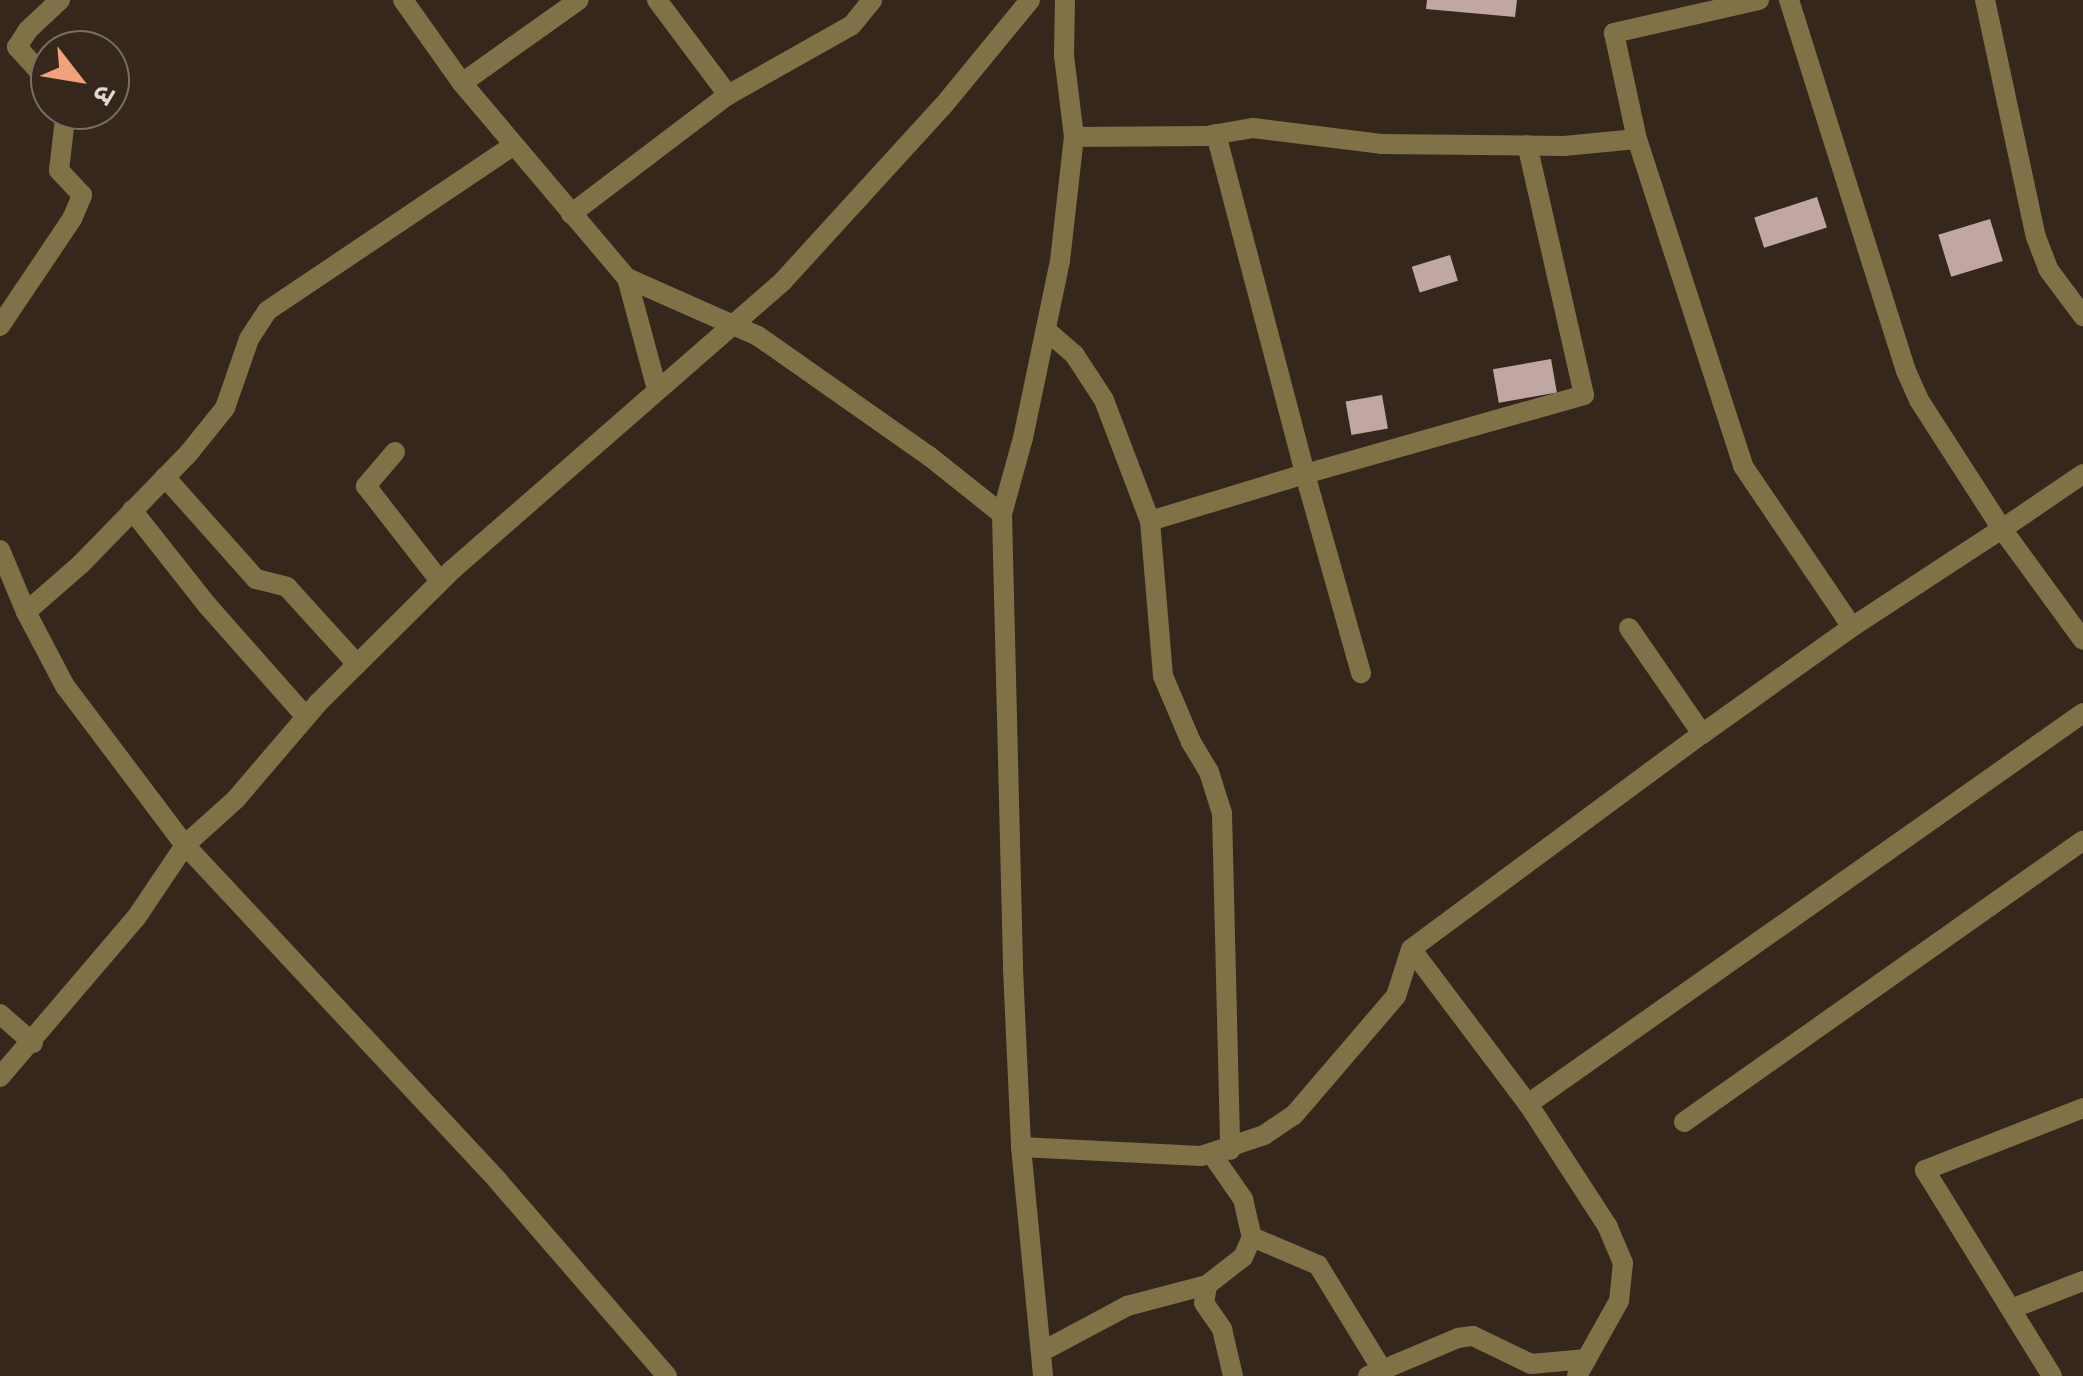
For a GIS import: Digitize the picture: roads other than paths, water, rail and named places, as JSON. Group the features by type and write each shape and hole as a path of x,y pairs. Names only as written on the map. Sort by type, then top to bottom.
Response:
{"street":[{"path":"30,61 17,48 28,30 60,0"},
{"path":"403,0 462,83 628,278 774,347 929,456 1002,514"},
{"path":"462,83 579,0"},
{"path":"657,0 728,95"},
{"path":"571,214 728,95 852,25 872,0"},
{"path":"0,1077 136,918 185,845 236,800 306,717 440,581 783,280 863,196 1030,0"},
{"path":"1043,1376 1021,1147 1002,514 1060,261 1074,137 1064,56 1065,0"},
{"path":"1760,0 1614,33 1637,140 1743,466 1852,627"},
{"path":"1789,0 1906,371 1919,400 2002,529 2083,640"},
{"path":"1984,0 2036,238 2048,269 2083,316"},
{"path":"1074,137 1216,134 1253,128 1381,144 1637,140"},
{"path":"0,326 72,219 82,194 59,170 64,130"},
{"path":"1216,134 1361,673"},
{"path":"1150,522 1584,394 1527,144"},
{"path":"26,612 132,510 225,408 248,339 267,311 514,146"},
{"path":"628,278 657,389"},
{"path":"1041,1352 1127,1306 1206,1285 1244,1257 1252,1237 1244,1199 1220,1152 1222,813 1210,772 1191,742 1163,676 1150,522 1104,400 1074,354 1046,330"},
{"path":"395,452 366,486 440,581"},
{"path":"1021,1147 1220,1152 1294,1115 1396,996 1411,950 1852,627 2083,474"},
{"path":"165,476 256,579 287,587 357,664"},
{"path":"132,510 207,605 306,717"},
{"path":"0,550 26,612 65,686 118,762 185,845 498,1182 667,1376"},
{"path":"1629,628 1702,734"},
{"path":"1528,1104 2083,713"},
{"path":"1684,1122 2083,841"},
{"path":"1252,1237 1318,1265 1375,1374 1458,1338 1473,1336 1532,1364 1582,1367 1619,1301 1623,1262 1608,1227 1528,1104 1411,950"},
{"path":"0,1014 33,1043"},
{"path":"2052,1376 1925,1170 2083,1108"},
{"path":"2011,1309 2083,1281"},
{"path":"1206,1285 1204,1302 1222,1329 1233,1376"}]}
